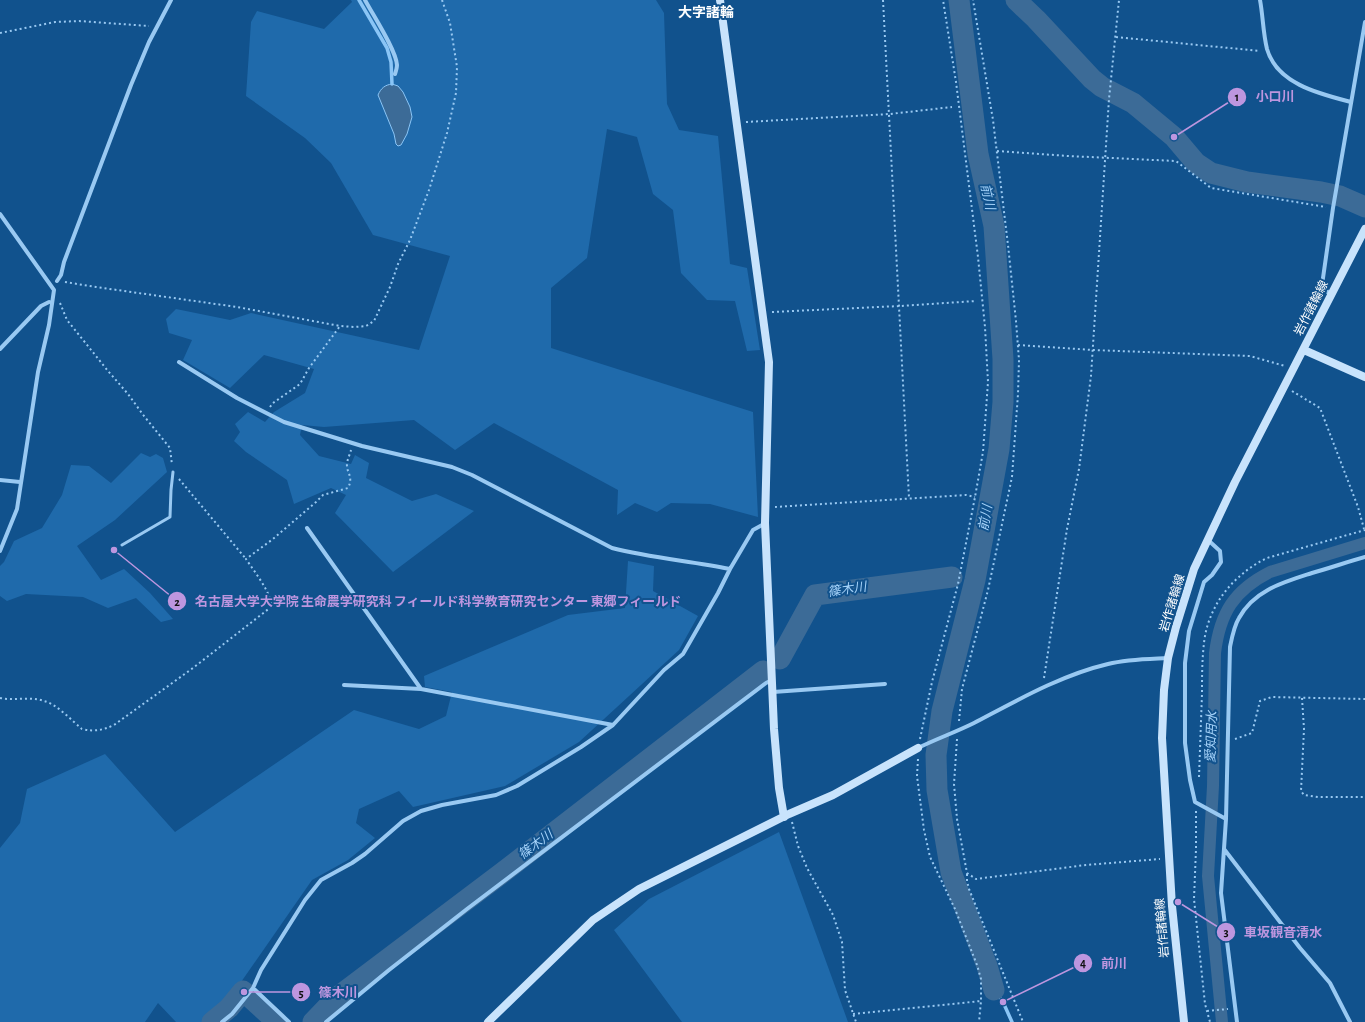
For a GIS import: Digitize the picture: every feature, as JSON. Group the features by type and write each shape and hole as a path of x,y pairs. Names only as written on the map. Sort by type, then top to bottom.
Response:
{"street":[{"path":"57,281 61,275 64,262 131,86 156,28 171,0"},
{"path":"365,0 390,46 398,66 395,74"},
{"path":"720,0 769,362 765,523 772,680 779,788 786,815"},
{"path":"1260,0 1267,49 1276,67 1294,82 1327,96 1351,102"},
{"path":"1331,296 1322,285 1333,208 1365,22"},
{"path":"0,214 54,290 49,325 38,372 17,509 0,551"},
{"name":"岩作諸輪線","path":"1184,1022 1172,906 1162,738 1164,690 1168,658 1194,569 1235,482 1365,229"},
{"path":"0,348 41,306 49,302"},
{"path":"1304,350 1365,377"},
{"path":"179,362 237,398 284,422 354,443 452,467 472,475 612,548 632,553 730,569"},
{"path":"0,480 20,482"},
{"path":"222,1022 232,1014 253,988 261,970 305,900 321,880 352,863 365,854 403,821 421,811 442,805 496,795 517,786 613,725 664,670 683,654 753,530 765,523"},
{"path":"307,528 421,689"},
{"path":"1208,540 1220,551 1221,562 1212,575 1204,582 1189,631 1185,663 1185,743 1190,780 1196,802 1226,819"},
{"path":"1237,1022 1221,893 1226,819 1230,647 1233,632 1238,618 1260,594 1278,584 1365,557"},
{"path":"488,1022 593,920 639,890 786,815 833,795 918,748 959,730 1043,687 1107,664 1133,660 1168,658"},
{"path":"326,1022 467,909 700,732 772,680"},
{"path":"773,692 885,684"},
{"path":"344,686 421,689 613,725"},
{"path":"1224,849 1300,948 1330,983 1350,1022"},
{"path":"253,988 289,1022"}],"lane":[{"path":"122,545 170,517 173,472"}],"path":[{"path":"57,281 237,307 340,326 366,326 374,320 382,306 398,264 410,240 429,190 447,133 456,92 457,67 450,23 442,0"},
{"path":"883,0 909,498"},
{"path":"943,0 956,82 978,257 985,327 988,382 983,452 975,497 958,584 932,682 918,748 917,776 924,830 930,857 955,909 981,979 979,1022"},
{"path":"974,0 993,120 1008,245 1018,346 1018,394 1012,477 988,590 962,689 954,784 957,819 969,889 1023,1022"},
{"path":"1043,687 1067,529 1079,469 1088,406 1109,100 1119,0"},
{"path":"0,33 55,22 78,21 156,28"},
{"path":"1116,37 1260,51 1267,49"},
{"path":"737,122 890,114 952,107"},
{"path":"997,151 1176,161 1211,188 1333,208"},
{"path":"0,698 34,699 45,701 53,705 82,729 88,731 104,730 114,725 193,668 271,607 272,602 268,593 246,559 173,472 170,448 67,320 54,290"},
{"path":"763,312 976,301"},
{"path":"268,414 273,402 300,384 309,368 340,326"},
{"path":"1018,346 1250,356 1294,368"},
{"path":"1284,387 1320,408 1358,507 1364,530"},
{"path":"246,559 273,539 323,495 348,488 351,482 351,476 347,463 354,443"},
{"path":"766,507 966,495 975,497"},
{"path":"1228,741 1252,733 1260,701 1272,697 1365,699"},
{"path":"1302,698 1304,729 1301,791 1304,795 1318,797 1365,797"},
{"path":"786,815 807,868 834,916 842,942 845,990 856,1022"},
{"path":"967,873 976,879 1086,865 1170,858"},
{"path":"852,1014 981,1001"},
{"path":"1207,1011 1235,1008"}],"shaded area":[{"path":"351,0 656,0 664,13 667,104 679,130 718,136 730,264 747,268 760,350 747,351 735,301 707,300 681,273 673,210 653,194 637,137 607,129 587,258 551,288 551,348 753,412 758,517 710,504 671,503 657,512 635,503 617,515 618,490 494,423 455,450 414,420 324,427 302,425 300,435 319,456 351,464 355,455 369,463 366,478 412,501 436,494 474,511 393,572 335,513 346,495 331,488 294,504 287,480 246,452 234,441 240,432 235,424 248,412 265,422 274,412 305,393 314,369 264,355 230,388 183,360 192,340 169,333 166,319 176,309 230,320 251,313 419,350 450,256 373,235 331,163 305,138 246,96 251,22 257,11 324,29 352,2"},
{"path":"392,84 398,86 403,92 410,107 412,117 407,134 401,145 398,146 378,95 380,90 387,85"},
{"path":"141,453 150,457 156,454 163,458 167,472 115,520 77,546 101,580 124,569 150,593 173,619 161,622 136,598 108,608 83,597 26,594 7,601 0,596 0,566 4,562 14,541 42,528 62,495 71,465 89,466 111,483"},
{"path":"628,561 654,566 653,591 698,616 679,650 579,742 505,786 413,807 399,791 359,809 356,823 375,838 348,860 312,880 223,1008 202,1022 176,1022 158,1003 145,1022 0,1022 0,848 20,823 27,789 105,754 175,832 354,710 419,729 446,716 452,692 425,687 424,676 568,615 625,608"},
{"path":"779,832 848,1022 682,1022 614,930 649,899"}],"waterway":[{"path":"359,0 387,48 391,62 392,84"},
{"name":"前川","path":"959,0 978,154 994,226 1003,359 1003,402 999,449 975,580 942,711 936,755 937,790 951,872 987,966 994,990"},
{"path":"1016,0 1036,19 1092,79 1102,87 1133,103 1174,137 1196,163 1211,173 1247,182 1340,196 1365,207"},
{"name":"愛知用水","path":"1222,1022 1208,876 1213,786 1215,653 1217,639 1225,615 1231,604 1238,595 1258,579 1270,572 1365,543"},
{"name":"篠木川","path":"780,659 815,595 952,577"},
{"name":"篠木川","path":"313,1022 335,999 502,873 763,671"},
{"name":"前川","path":"994,990 1003,1002 1012,1022"},
{"name":"篠木川","path":"212,1022 229,1008 243,991 277,1022"}],"place":[{"name":"小口川","path":"1174,137"},
{"name":"名古屋大学大学院 生命農学研究科 フィールド科学教育研究センター 東郷フィールド","path":"114,550"},
{"name":"車坂観音清水","path":"1178,902"},
{"name":"篠木川","path":"244,992"},
{"name":"前川","path":"1003,1002"}],"district":[{"name":"大字諸輪","path":"706,13"}]}
